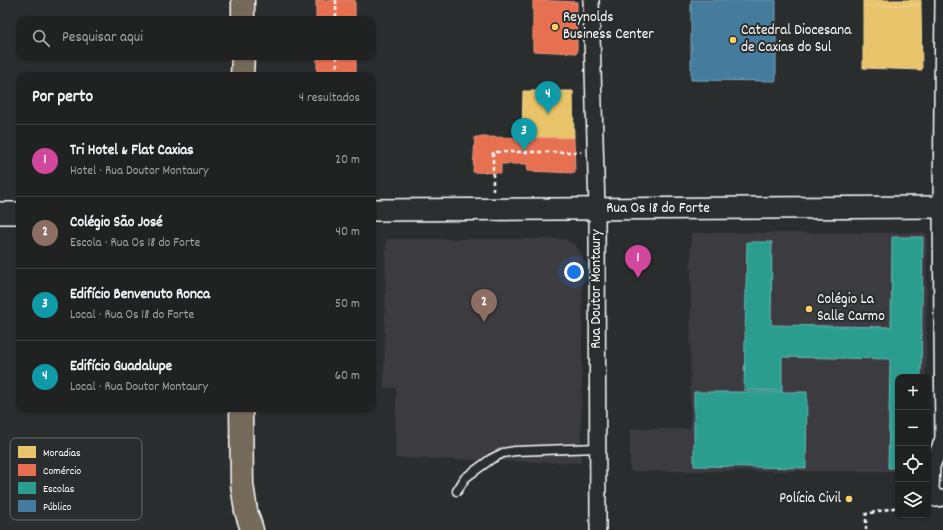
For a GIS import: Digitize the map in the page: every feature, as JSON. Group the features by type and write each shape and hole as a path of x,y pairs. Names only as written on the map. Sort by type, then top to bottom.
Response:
{"main road":[{"path":"243,0 243,16"},
{"path":"242,72 243,60"},
{"path":"241,412 242,484 246,511 252,530"}],"street":[{"name":"Rua Doutor Montaury","path":"591,0 597,209 598,530"},
{"path":"942,0 943,440 932,466 931,490 936,499 943,498"},
{"name":"Rua Os 18 do Forte","path":"376,210 942,207"},
{"path":"0,213 16,213"}],"lane":[{"path":"457,491 465,478 491,459 503,453 515,450 598,448"}],"path":[{"path":"336,0 336,16"},
{"path":"337,60 337,72"},
{"path":"493,209 493,152 595,152"},
{"path":"866,530 866,514 895,508"}],"shaded area":[{"name":"Colégio La Salle Carmo","path":"691,233 927,233 926,374 895,374 895,471 630,471 630,429 690,429"},
{"path":"386,239 565,239 575,245 583,256 581,463 395,458 396,388 384,388"}],"building: Moradias":[{"path":"863,0 921,0 921,5 863,6"},
{"path":"921,5 922,70 863,68 863,6"},
{"path":"523,91 573,91 574,138 522,137"}],"building: Comércio":[{"path":"316,0 355,0 355,16 316,16"},
{"name":"Reynolds Business Center","path":"533,0 577,2 577,53 533,51"},
{"path":"317,60 356,60 356,72 317,72"},
{"path":"475,137 574,138 575,173 528,171 527,164 501,164 501,173 473,172"}],"building: Escolas":[{"path":"892,237 923,237 921,374 895,374 895,468 888,468 890,359 782,357 782,391 744,390 747,242 772,242 771,325 891,327"},
{"path":"694,392 807,392 806,468 694,466"}],"building: Público":[{"name":"Catedral Diocesana de Caxias do Sul","path":"691,0 776,0 776,81 691,80"}],"place":[{"name":"Reynolds Business Center","path":"555,27"},
{"name":"Catedral Diocesana de Caxias do Sul","path":"733,40"},
{"name":"Edifício Guadalupe","path":"548,114"},
{"name":"Edifício Benvenuto Ronca","path":"524,151"},
{"name":"Tri Hotel & Flat Caxias","path":"638,278"},
{"name":"Colégio La Salle Carmo","path":"809,309"},
{"name":"Colégio São José","path":"484,322"},
{"name":"Polícia Civil","path":"849,499"}]}
